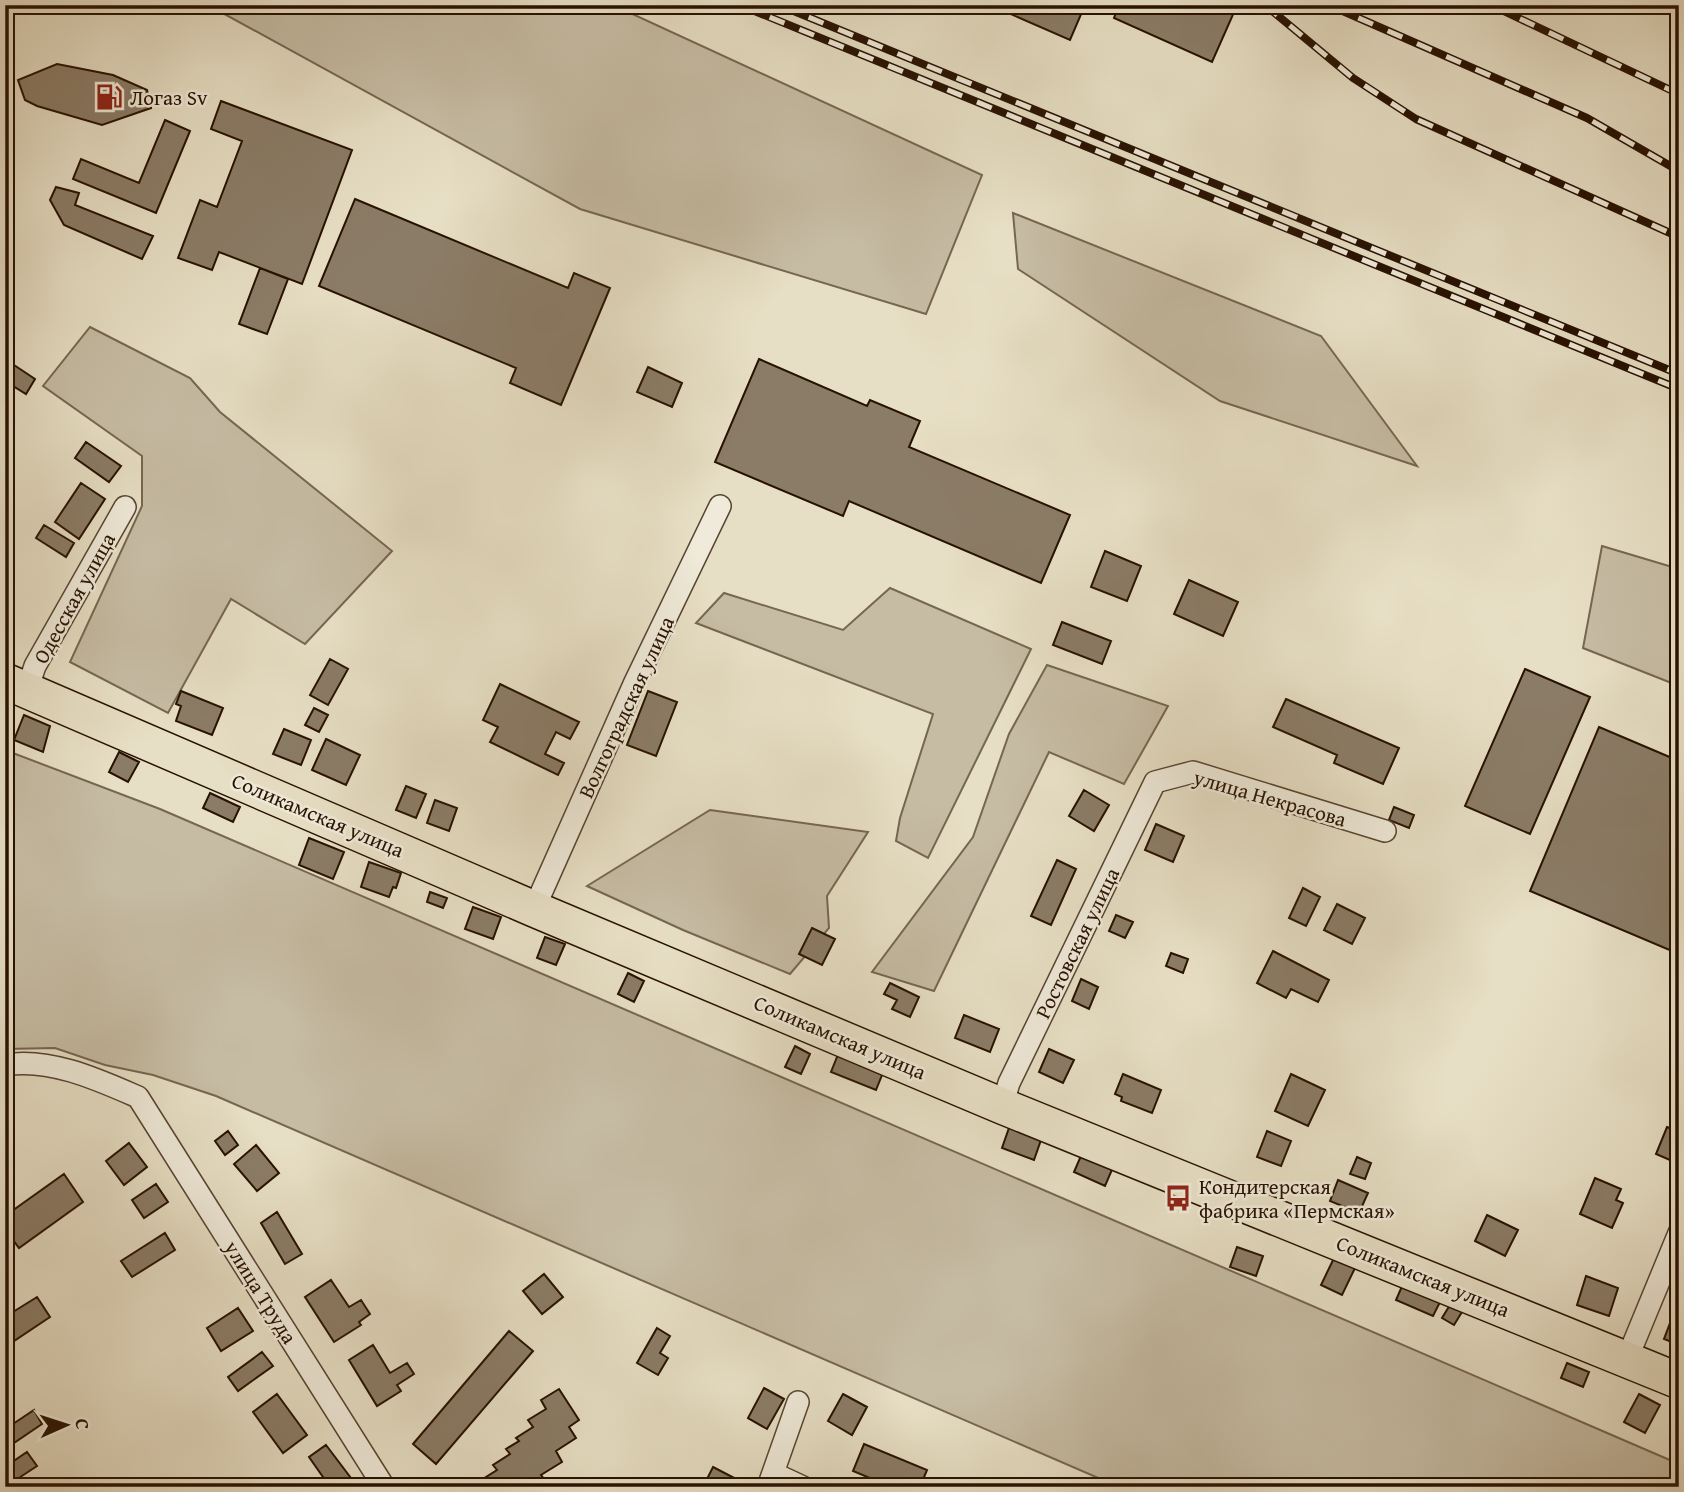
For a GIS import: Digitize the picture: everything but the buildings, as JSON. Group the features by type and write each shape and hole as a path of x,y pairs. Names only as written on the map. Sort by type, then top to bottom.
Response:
{"main road":[{"name":"Соликамская улица","path":"16,686 534,909 1002,1105 1679,1381"}],"street":[{"name":"Волгоградская улица","path":"534,909 635,682 720,506"},
{"name":"Одесская улица","path":"16,686 35,666 125,507"},
{"name":"улица Некрасова","path":"1155,782 1193,772 1385,831"},
{"name":"Ростовская улица","path":"1002,1105 1009,1083 1155,782"},
{"name":"улица Труда","path":"5,1065 16,1063 78,1071 138,1097 384,1487"},
{"path":"1627,1359 1679,1233"},
{"path":"798,1402 771,1480 803,1487"}],"shaded area":[{"path":"208,5 613,5 982,175 926,314 580,209"},
{"path":"1013,213 1321,336 1417,466 1220,401 1018,269"},
{"path":"90,327 190,378 220,412 392,551 305,644 231,599 168,713 70,662 142,506 142,456 43,386"},
{"path":"1602,546 1679,569 1679,686 1583,648"},
{"path":"890,588 1031,649 928,858 896,841 900,818 933,714 696,623 724,593 843,630"},
{"path":"1047,665 1168,706 1124,784 1049,752 934,991 872,972 973,837 1009,734"},
{"path":"5,750 160,809 1679,1464 1679,1487 1119,1487 216,1096 153,1075 105,1065 55,1048 5,1049"},
{"path":"710,810 868,832 827,896 829,928 790,974 683,930 587,886"}],"railway":[{"path":"740,5 1679,389"},
{"path":"779,5 1679,374"},
{"path":"1265,5 1353,78 1416,119 1679,237"},
{"path":"1329,5 1587,118 1679,171"},
{"path":"1491,5 1679,94"}],"place":[{"name":"Логаз Sv","path":"109,97"},
{"name":"Кондитерская фабрика «Пермская»","path":"1178,1198"}]}
